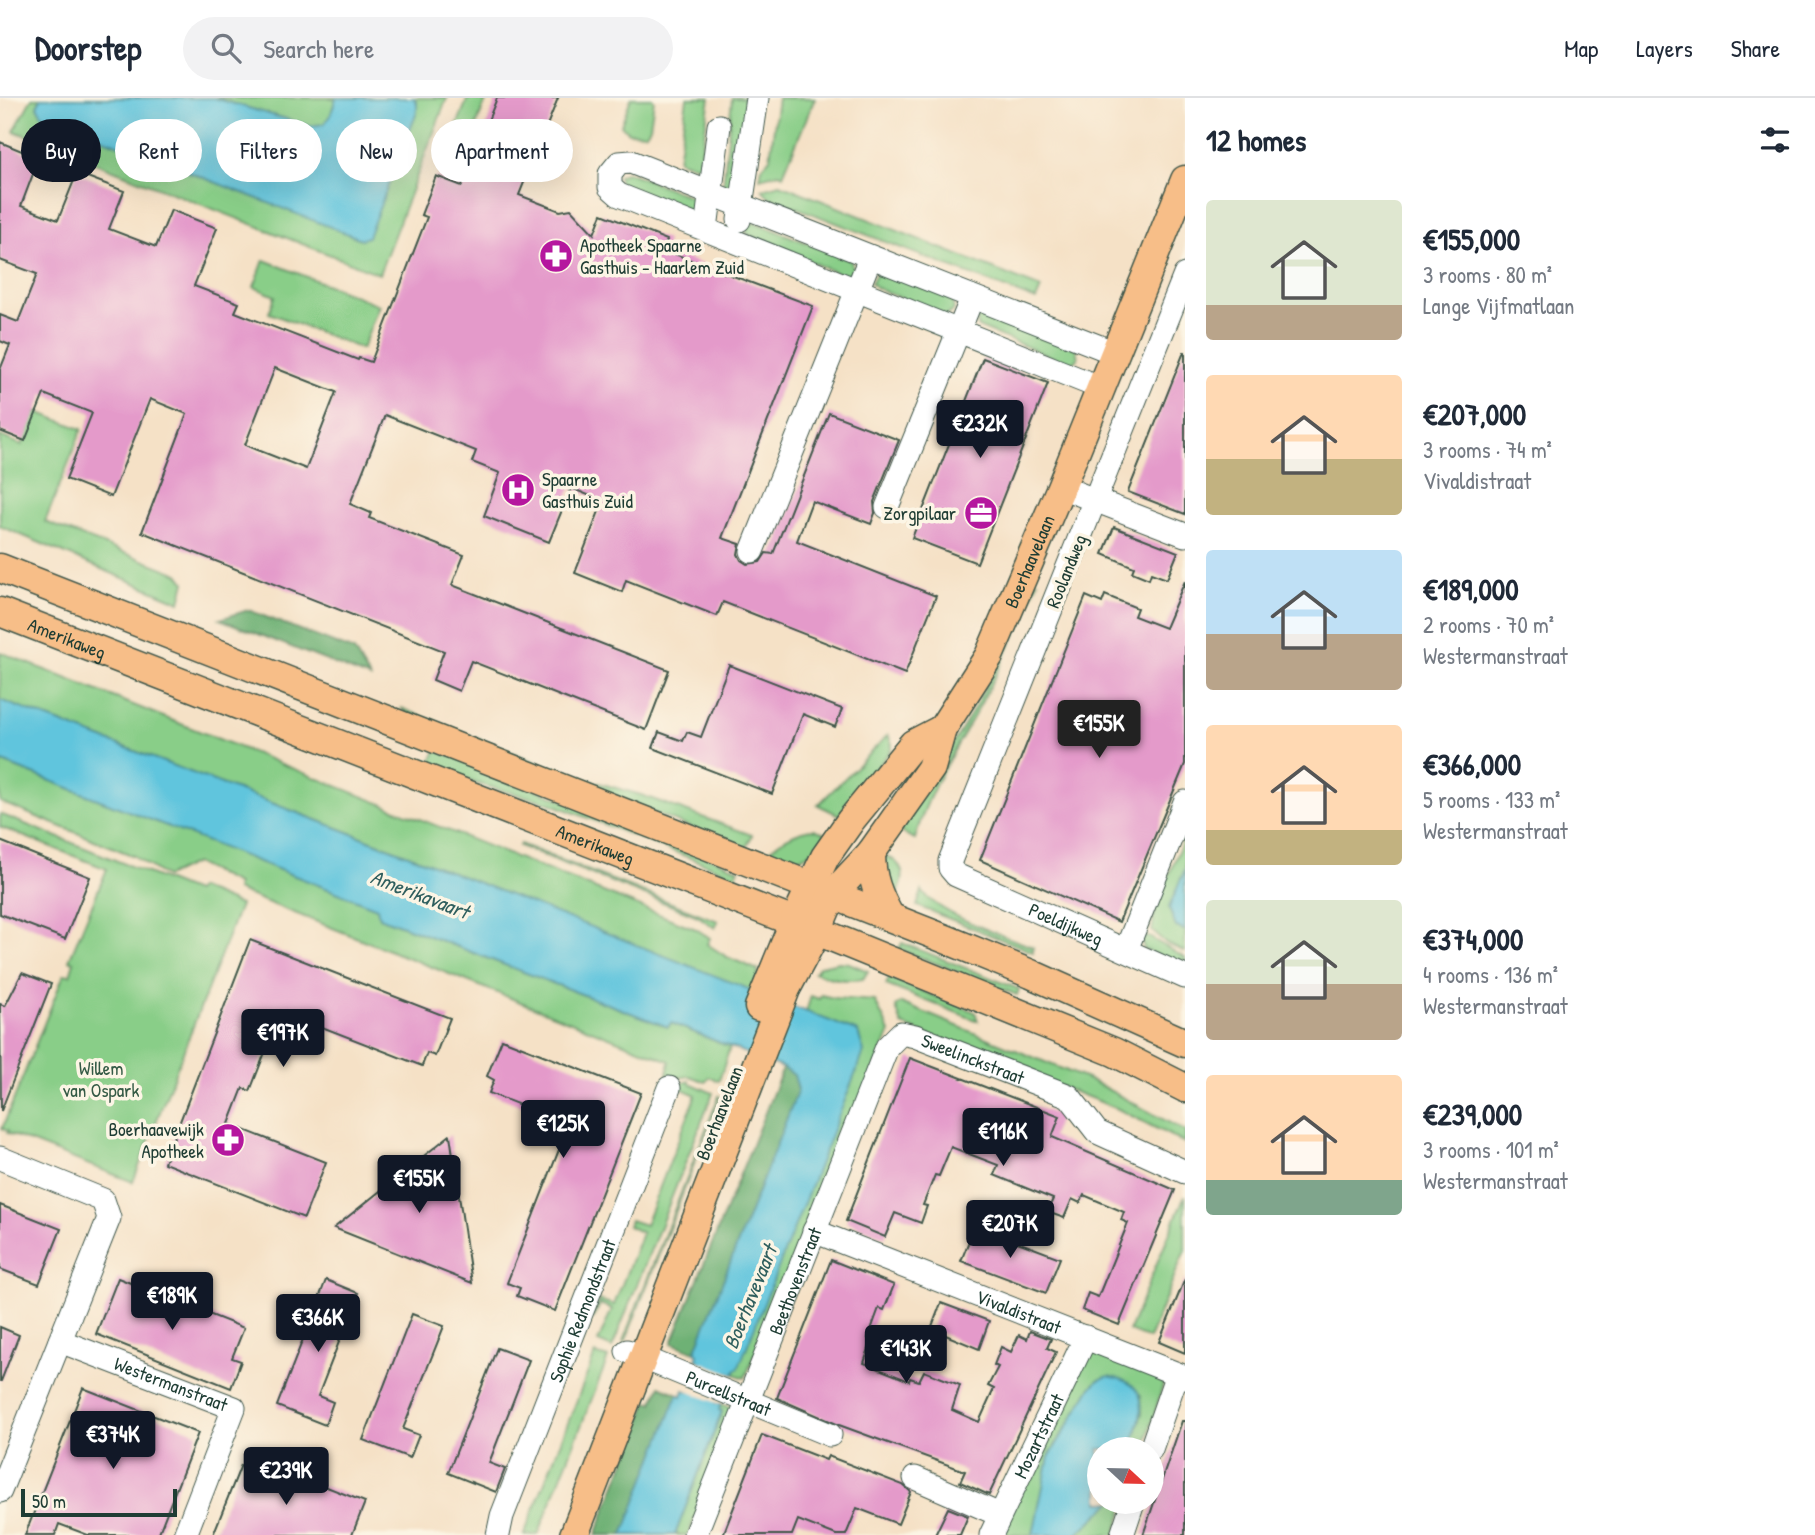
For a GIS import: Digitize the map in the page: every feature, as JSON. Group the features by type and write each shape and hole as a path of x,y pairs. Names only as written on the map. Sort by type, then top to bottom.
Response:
{"main road":[{"name":"Boerhaavelaan","path":"821,891 871,853 931,768 942,729 989,656 1061,487 1185,180"},
{"name":"Amerikaweg","path":"0,568 890,917 1031,974 1185,1043"},
{"name":"Amerikaweg","path":"0,612 805,927 1114,1052 1185,1088"},
{"name":"Boerhaavelaan","path":"574,1535 635,1354 748,1058 821,891 842,832 913,744 942,729"},
{"path":"871,853 874,886 890,917"},
{"name":"Boerhaavelaan","path":"554,1535 635,1354"}],"street":[{"path":"736,241 757,98"},
{"path":"706,229 719,126"},
{"path":"1101,388 619,195 610,187 610,173 619,163 631,162 1115,353"},
{"path":"752,551 870,258"},
{"name":"Roolandweg","path":"950,868 950,861 1185,275"},
{"path":"887,507 972,298"},
{"path":"1061,487 1185,535"},
{"path":"1126,950 1185,802"},
{"name":"Poeldijkweg","path":"950,868 956,874 1185,977"},
{"name":"Sweelinckstraat","path":"901,1032 1069,1096 1097,1132 1185,1172"},
{"name":"Beethovenstraat","path":"695,1535 887,1047 901,1032"},
{"name":"Sophie Redmondstraat","path":"498,1535 502,1516 670,1088"},
{"path":"0,1158 103,1200 109,1218 2,1480"},
{"name":"Vivaldistraat","path":"814,1231 1181,1376"},
{"name":"Mozartstraat","path":"996,1525 1086,1337"},
{"name":"Westermanstraat","path":"60,1341 234,1408 185,1535"},
{"name":"Purcellstraat","path":"635,1354 830,1435"},
{"path":"1156,1437 1181,1376"},
{"path":"915,1478 996,1525"},
{"path":"1122,1535 1129,1514"}],"green space":[{"path":"32,98 41,98 37,106 69,119 21,119 21,134 14,131"},
{"path":"214,98 336,98 330,117 323,125 322,119 286,119"},
{"path":"414,98 447,98 439,119 431,119 431,139 417,176 417,119 410,119 417,103"},
{"path":"468,98 487,98 479,119 460,119"},
{"path":"631,98 654,100 650,127 646,133 628,132 621,125"},
{"path":"687,98 710,98 699,167 678,160"},
{"path":"732,98 748,98 732,192 723,187"},
{"path":"778,98 815,98 783,175 779,173 760,178 762,167 770,158"},
{"path":"101,132 115,138 115,171 101,165"},
{"path":"627,172 699,200 697,215 621,189 618,176"},
{"path":"202,174 216,179 216,182 222,182 361,239 384,182 415,182 379,274 144,182 202,182"},
{"path":"780,184 1041,288 1036,300 769,197 762,189"},
{"path":"756,223 851,260 853,271 844,276 747,234 746,228"},
{"path":"264,260 379,305 362,349 269,313 275,296 254,287"},
{"path":"881,271 952,299 954,310 945,316 876,288 871,283 877,272"},
{"path":"982,313 1076,348 1078,358 1071,364 1064,362 978,327 977,318"},
{"path":"35,411 82,429 45,522 179,574 185,582 180,602 0,526 0,436 22,445"},
{"path":"1035,580 1038,581 1011,643 935,785 915,839 894,829 972,712"},
{"path":"248,610 354,651 370,678 220,619"},
{"path":"0,652 696,929 710,938 707,944 727,957 758,970 758,978 752,991 398,851 0,700"},
{"path":"401,708 564,773 641,795 752,835 746,849 410,718"},
{"path":"888,735 892,744 891,750 839,815 818,805"},
{"path":"436,750 739,869 736,876 547,802 475,783 430,765"},
{"path":"0,761 378,908 379,917 668,1027 671,1023 730,1047 719,1081 709,1077 706,1082 690,1076 678,1078 667,1074 670,1061 236,890 237,884 195,863 166,877 134,856 0,802"},
{"name":"Willem van Ospark","path":"0,814 195,892 199,888 240,905 133,1182 2,1129 64,974 70,975 74,962 69,960 107,869 0,827"},
{"path":"814,829 827,834 814,849 801,858 785,860 766,856 774,846 787,838 801,831"},
{"path":"1185,835 1185,869 1169,908 1176,927 1185,930 1185,952 1167,944 1152,931 1155,909"},
{"path":"520,844 718,921 715,928 698,916 519,846"},
{"path":"884,855 896,862 902,872 902,883 896,896 890,890"},
{"path":"922,891 957,916 1033,947 1033,952 917,906"},
{"path":"1140,936 1149,937 1185,958 1185,969 1144,949"},
{"path":"902,943 1019,989 1017,995 899,949"},
{"path":"839,962 868,971 863,979 850,980 814,972 820,966"},
{"path":"889,978 975,1012 978,1021 886,985"},
{"path":"821,995 875,1001 890,1032 745,1378 734,1374 858,1032 806,1012 811,996 819,999"},
{"path":"901,1003 1094,1082 1185,1131 1185,1143 1116,1108 902,1025 896,1007"},
{"path":"783,1068 794,1075 798,1090 695,1352 672,1343"},
{"path":"690,1081 713,1093 612,1348 598,1342 612,1309 600,1304 594,1318 592,1317 599,1300 614,1305 642,1233 628,1226 630,1220 645,1225 696,1095 680,1088 682,1083"},
{"path":"720,1097 625,1342 623,1341"},
{"path":"1185,1195 1185,1250 1149,1339 1129,1331"},
{"path":"1094,1351 1158,1377 1163,1385 1148,1437 1135,1437 1142,1413 1141,1395 1108,1376 1097,1381 1050,1454 1033,1535 999,1535 1085,1355"},
{"path":"595,1354 608,1358 538,1535 524,1535"},
{"path":"660,1386 678,1394 623,1535 596,1535 648,1402 653,1403"},
{"path":"721,1404 731,1408 735,1416 688,1535 675,1535 722,1412 719,1410"},
{"path":"1099,1514 1122,1514 1115,1535 1076,1535"}],"water":[{"path":"41,98 214,98 286,119 216,119 216,182 322,182 322,124 330,117 336,98 414,98 417,112 414,119 336,119 336,182 390,182 368,237 361,239 202,177 202,119 115,119 115,143 101,138 101,119 52,119 42,115 37,106"},
{"path":"0,700 398,851 858,1032 864,1052 738,1369 734,1374 728,1372 716,1403 721,1404 719,1410 722,1411 675,1535 623,1535 678,1394 682,1396 684,1390 690,1392 701,1362 696,1359 698,1354 695,1352 798,1090 794,1075 783,1068 671,1023 668,1027 379,917 377,908 0,761"},
{"path":"1185,869 1185,930 1176,927 1169,908"},
{"path":"1108,1376 1123,1380 1139,1394 1141,1414 1134,1437 1087,1437 1087,1514 1099,1514 1076,1535 1033,1535 1049,1457 1097,1381"}],"pier":[{"path":"699,1361 731,1373 719,1404 687,1391"}],"building":[{"path":"497,98 558,98 550,119 489,119"},
{"path":"0,142 21,151 21,182 30,182 21,206 58,220 73,182 100,182 124,191 109,229 156,247 171,210 217,228 194,286 239,303 235,312 358,360 359,358 371,362 427,217 421,215 434,182 452,182 462,186 464,182 524,182 519,195 560,211 571,209 594,234 602,214 667,240 664,250 813,306 722,538 740,544 738,554 747,564 760,562 766,553 773,554 829,413 899,440 874,502 875,513 871,524 812,501 797,541 936,596 905,674 723,602 717,616 626,580 622,592 575,573 603,501 571,488 549,542 484,516 500,473 472,462 476,451 385,415 350,504 371,513 369,518 464,555 452,585 669,670 646,730 471,661 459,691 433,680 444,651 142,532 187,414 150,399 111,497 66,479 92,413 44,394 25,441 0,431 0,370 10,345 0,341 0,315 18,322 37,274 0,260","holes":["275,368 336,392 306,469 245,445"]},
{"path":"1185,352 1185,514 1128,492"},
{"path":"983,358 1048,383 977,563 912,538"},
{"path":"1114,527 1178,552 1167,579 1151,573 1149,579 1132,572 1134,567 1103,554"},
{"path":"1185,581 1185,764 1119,922 980,860 1086,596 1102,603 1105,595 1137,608 1134,616 1165,628"},
{"path":"729,665 842,709 835,727 803,714 772,794 653,748 659,732 683,741 687,732 701,737"},
{"path":"0,841 90,877 65,939 0,914"},
{"path":"250,940 450,1018 435,1056 427,1053 422,1066 281,1011 250,1091 243,1088 229,1124 326,1162 304,1218 164,1163"},
{"path":"22,973 51,984 1,1111 0,1004 5,1006"},
{"path":"502,1039 641,1093 555,1311 517,1296 520,1288 507,1283 569,1124 489,1093 494,1080 487,1076"},
{"path":"910,1058 1060,1116 1052,1137 1175,1190 1119,1325 1082,1310 1088,1293 1098,1297 1128,1223 1121,1220 1124,1212 1084,1195 1080,1203 1072,1199 1064,1218 1047,1212 1053,1199 994,1175 998,1165 951,1147 939,1176 935,1175 923,1205 927,1206 921,1223 895,1213 885,1237 846,1221"},
{"path":"450,1135 472,1283 334,1228"},
{"path":"0,1205 61,1229 39,1284 0,1269"},
{"path":"975,1226 1060,1258 1046,1293 961,1261"},
{"path":"831,1260 894,1285 884,1310 879,1308 868,1338 872,1340 864,1363 909,1381 910,1378 919,1381 924,1371 960,1385 952,1410 979,1422 994,1389 988,1386 998,1367 994,1365 1001,1347 1011,1352 1019,1335 1027,1339 1030,1331 1051,1339 1047,1348 1056,1352 989,1495 960,1482 965,1471 839,1425 777,1398"},
{"path":"118,1278 244,1328 232,1358 241,1361 231,1388 96,1334"},
{"path":"1185,1279 1185,1353 1159,1342"},
{"path":"326,1280 358,1293 318,1396 333,1402 325,1425 277,1406"},
{"path":"941,1303 989,1321 979,1349 931,1329"},
{"path":"412,1314 444,1326 403,1429 419,1435 410,1458 363,1440"},
{"path":"0,1327 19,1335 1,1381 0,1381"},
{"path":"497,1348 529,1360 489,1463 505,1469 496,1492 448,1473"},
{"path":"83,1388 198,1433 158,1535 88,1535 59,1524 55,1535 25,1535"},
{"path":"1182,1421 1185,1421 1185,1535 1143,1535 1150,1514 1164,1514 1164,1474"},
{"path":"762,1435 826,1460 828,1456 903,1485 911,1492 898,1524 857,1508 846,1535 836,1535 798,1520 792,1535 723,1535"},
{"path":"241,1465 267,1475 271,1465 365,1502 352,1535 213,1535"},
{"path":"948,1508 968,1516 960,1535 935,1535"}],"place":[{"name":"Apotheek Spaarne Gasthuis - Haarlem Zuid","path":"556,256"},
{"name":"Spaarne Gasthuis Zuid","path":"518,490"},
{"name":"Zorgpilaar","path":"981,513"},
{"name":"Boerhaavewijk Apotheek","path":"228,1140"}],"water label":[{"name":"Amerikavaart","path":"420,894"},
{"name":"Boerhavevaart","path":"750,1297"}]}
